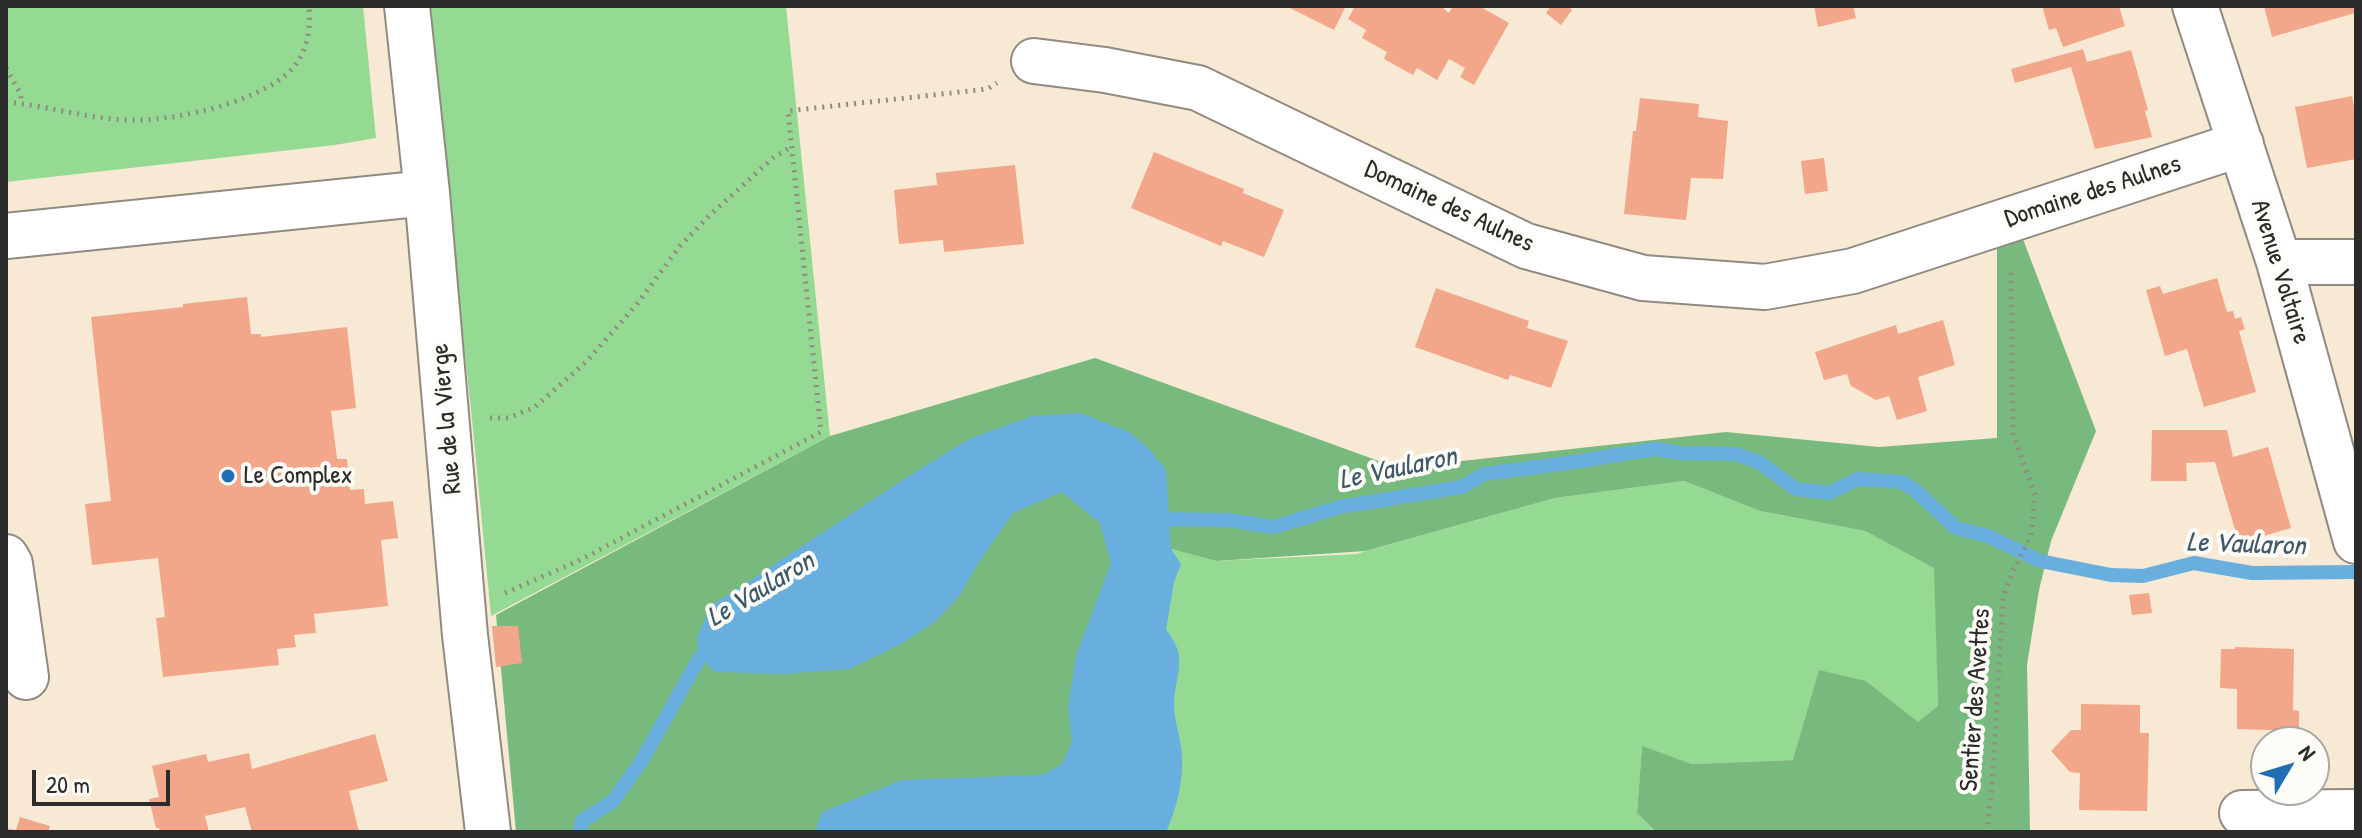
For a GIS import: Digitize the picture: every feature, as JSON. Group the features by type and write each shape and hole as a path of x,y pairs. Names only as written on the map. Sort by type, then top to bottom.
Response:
{"street":[{"name":"Rue de la Vierge","path":"407,6 427,193 462,607 488,832"},
{"name":"Avenue Voltaire","path":"2195,6 2279,262 2356,541"},
{"name":"Domaine des Aulnes","path":"1034,61 1105,70 1198,88 1526,246 1643,278 1765,287 1853,271 2241,144"},
{"path":"6,236 427,193"},
{"path":"2279,262 2356,262"},
{"path":"6,557 10,564 26,677"},
{"path":"2242,813 2356,812"}],"path":[{"path":"6,102 90,117 140,121 217,108 260,91 295,66 311,24 309,6"},
{"path":"462,607 485,602 578,561 821,432 788,111 987,89 1034,61"},
{"path":"6,68 22,103"},
{"path":"484,418 508,418 535,407 586,362 637,304 680,246 773,158 792,146"},
{"name":"Sentier des Avettes","path":"1987,832 2003,597 2031,535 2035,495 2013,434 2010,219"}],"green space":[{"path":"6,6 363,6 376,138 6,182"},
{"path":"427,6 786,6 830,436 491,616 472,419"},
{"path":"2021,234 2096,431 2051,541 2039,590 2027,665 2030,832 1656,832 1637,813 1642,746 1692,764 1793,760 1819,670 1866,681 1918,722 1938,706 1934,568 1865,531 1760,511 1684,481 1555,498 1366,551 1216,561 1149,543 1088,832 516,832 496,615 830,436 1095,358 1398,468 1726,432 1879,447 1997,438 1997,248"},
{"path":"1684,481 1760,511 1865,531 1935,568 1938,707 1918,723 1866,681 1793,760 1692,764 1642,747 1637,813 1656,832 1087,832 1150,543 1216,561 1356,554 1555,498"}],"water":[{"path":"1080,413 1129,432 1148,448 1166,470 1171,549 1181,564 1174,582 1166,630 1178,650 1174,708 1182,767 1178,796 1166,832 815,832 822,812 902,780 1042,775 1062,764 1072,742 1068,707 1076,656 1111,563 1100,523 1062,492 1013,513 960,595 936,621 901,644 849,669 783,674 715,672 700,657 697,638 711,606 971,438 1033,416"}],"building":[{"path":"1286,6 1346,6 1334,30"},
{"path":"1355,6 1445,6 1449,13 1453,6 1479,6 1509,23 1474,85 1460,77 1465,68 1449,59 1437,80 1417,68 1413,75 1384,59 1387,52 1362,38 1366,30 1348,19"},
{"path":"1551,6 1568,6 1572,10 1561,25 1546,13"},
{"path":"1814,6 1853,6 1856,18 1818,27"},
{"path":"2042,6 2119,6 2125,26 2063,47 2056,28 2049,30"},
{"path":"2264,6 2353,6 2355,13 2272,37"},
{"path":"2083,49 2087,62 2131,50 2148,110 2145,111 2152,137 2095,149 2071,67 2015,83 2011,69"},
{"path":"2352,96 2356,117 2356,159 2307,168 2295,107"},
{"path":"1640,98 1699,104 1698,117 1728,121 1723,179 1691,178 1686,220 1624,214 1633,131 1636,131"},
{"path":"1154,152 1244,189 1243,193 1284,210 1264,257 1223,241 1221,246 1131,208"},
{"path":"1824,158 1828,191 1805,194 1801,161"},
{"path":"1015,165 1024,244 944,252 943,240 899,244 894,190 937,185 936,173"},
{"path":"2217,278 2227,312 2233,311 2235,319 2241,317 2245,329 2239,331 2256,392 2204,407 2187,349 2165,356 2146,290 2160,286 2163,294"},
{"path":"1436,288 1529,321 1527,328 1568,341 1551,388 1510,375 1508,380 1415,347"},
{"name":"Le Complex","path":"247,297 251,334 261,334 261,337 347,327 356,408 331,411 337,459 347,459 350,490 364,489 365,504 393,501 398,538 381,540 388,606 314,614 316,633 294,635 296,647 277,649 279,665 163,677 156,618 165,617 158,558 92,565 85,504 111,501 91,317"},
{"path":"1943,320 1955,365 1918,377 1927,411 1897,420 1889,396 1876,400 1851,386 1847,374 1824,380 1815,352 1896,325 1898,334"},
{"path":"2152,430 2227,430 2233,457 2268,447 2291,528 2239,543 2215,462 2186,463 2187,481 2151,481"},
{"path":"2149,593 2152,613 2132,615 2129,595"},
{"path":"492,626 518,626 522,663 496,667"},
{"path":"2221,649 2294,649 2293,710 2299,711 2299,726 2237,729 2237,689 2220,688"},
{"path":"2081,704 2140,705 2140,733 2149,733 2147,811 2079,810 2080,773 2070,772 2051,751 2071,730 2081,730"},
{"path":"375,734 388,781 349,791 359,832 252,832 245,807 205,816 209,832 160,832 156,828 149,799 159,797 152,766 206,754 208,762 249,753 252,769"},
{"path":"20,817 50,826 48,832 6,832 6,828 16,830"}],"waterway":[{"name":"Le Vaularon","path":"1151,514 1158,519 1229,520 1274,527 1340,507 1462,487 1484,474 1655,449 1735,454 1759,462 1796,489 1829,493 1858,479 1902,482 1956,528 1988,536 2040,561 2111,575 2143,576 2194,563 2252,573 2356,572"},
{"name":"Le Vaularon","path":"580,832 582,821 613,801 642,760 700,657 713,649"}],"place":[{"name":"Le Complex","path":"228,476"}]}
